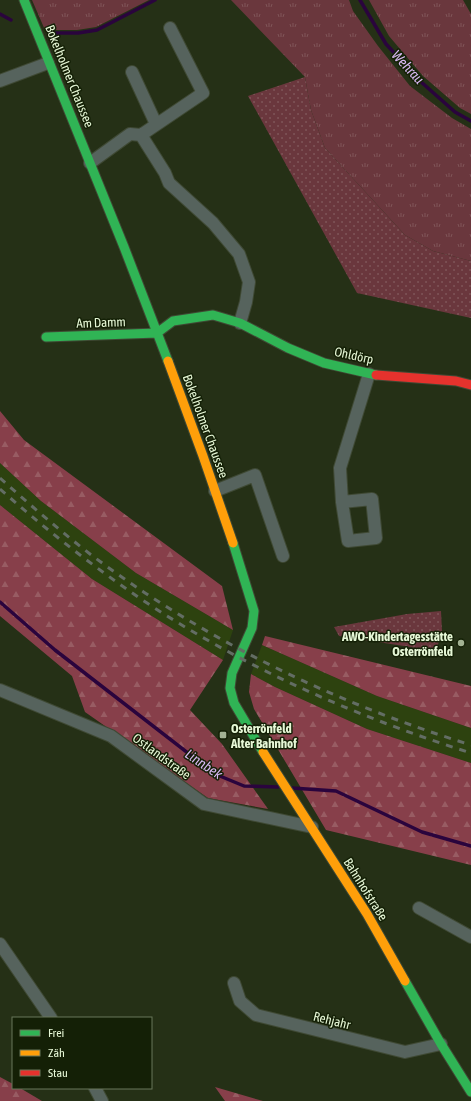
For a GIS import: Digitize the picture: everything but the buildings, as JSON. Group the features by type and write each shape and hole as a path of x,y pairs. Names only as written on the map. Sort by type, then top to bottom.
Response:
{"main road":[{"name":"Bokelholmer Chaussee","path":"24,0 157,333 215,491 254,611 252,628 232,673 230,688 234,703"},
{"name":"Ohldörp","path":"157,333 173,321 213,315 240,323 288,348 324,363 369,374 456,382 471,385"},
{"name":"Am Damm","path":"46,336 157,333"},
{"name":"Bahnhofstraße","path":"234,703 366,914 441,1044 471,1092"}],"street":[{"path":"90,163 130,134 141,135 203,93 170,28"},
{"path":"0,81 48,63"},
{"path":"132,72 156,124"},
{"path":"141,135 165,173 169,183 213,223 239,254 249,282 246,302 240,323"},
{"path":"342,502 340,468 369,374"},
{"path":"215,491 256,475 283,556"},
{"name":"Ostlandstraße","path":"0,690 111,736 204,804 312,828"},
{"path":"419,908 471,937"},
{"path":"0,944 50,1017"},
{"name":"Rehjahr","path":"234,983 240,1001 256,1015 405,1052 441,1044"},
{"path":"96,1089 102,1101"}],"shaded area":[{"path":"0,463 41,501 136,573 233,630 223,660 92,579 0,505"},
{"path":"262,645 377,696 471,728 471,763 367,729 275,687 251,674"}],"green space":[{"path":"32,0 149,0 96,27 77,30 45,30"},
{"path":"231,0 349,0 353,11 378,46 410,86 452,118 471,129 471,261 433,251 405,235 325,148 311,110 305,77"},
{"path":"369,0 463,0 471,14 471,114 460,108 423,76 389,36"},
{"path":"305,77 311,110 325,148 405,235 433,251 471,261 471,318 357,293 248,96"},
{"path":"0,411 24,440 222,586 233,630 136,573 41,501 0,463"},
{"path":"0,505 92,579 223,660 190,710 222,744 268,809 208,798 85,712 72,676 0,616"},
{"path":"441,611 442,631 436,651 339,636 334,627 407,614"},
{"path":"265,636 471,686 471,728 377,696 262,645"},
{"path":"251,674 275,687 367,729 471,763 471,865 326,830 254,709 249,692"},
{"path":"0,1077 12,1083 12,1089 22,1089 42,1101 0,1101"},
{"path":"215,1087 263,1101 225,1101"}],"waterway":[{"path":"50,33 78,33 97,30 155,0"},
{"name":"Wehrau","path":"360,0 386,44 420,81 455,112 471,121"},
{"path":"0,14 11,20"},
{"name":"Linnbek","path":"0,602 55,650 215,774 244,786 278,787"},
{"name":"Linnbek","path":"292,788 336,791 422,832 471,846"}],"railway":[{"path":"0,478 44,517 90,554 178,614 225,641 272,666 370,710 471,745"},
{"path":"0,489 50,532 85,559 138,597 217,645 257,667 341,706 427,739 471,753"}],"traffic: fast":[{"path":"24,0 124,247 168,361"},
{"path":"46,337 157,333 173,321 213,315 240,323 288,348 324,363 376,375"},
{"path":"233,543 254,611 252,628 232,673 230,688 234,703 263,752"},
{"path":"405,981 441,1044 471,1092"}],"traffic: slow":[{"path":"168,361 233,543"},
{"path":"263,752 367,914 405,981"}],"traffic: jam":[{"path":"376,375 456,381 471,385"}],"place":[{"name":"AWO-Kindertagesstätte Osterrönfeld","path":"461,643"},
{"name":"Osterrönfeld Alter Bahnhof","path":"223,735"}]}
